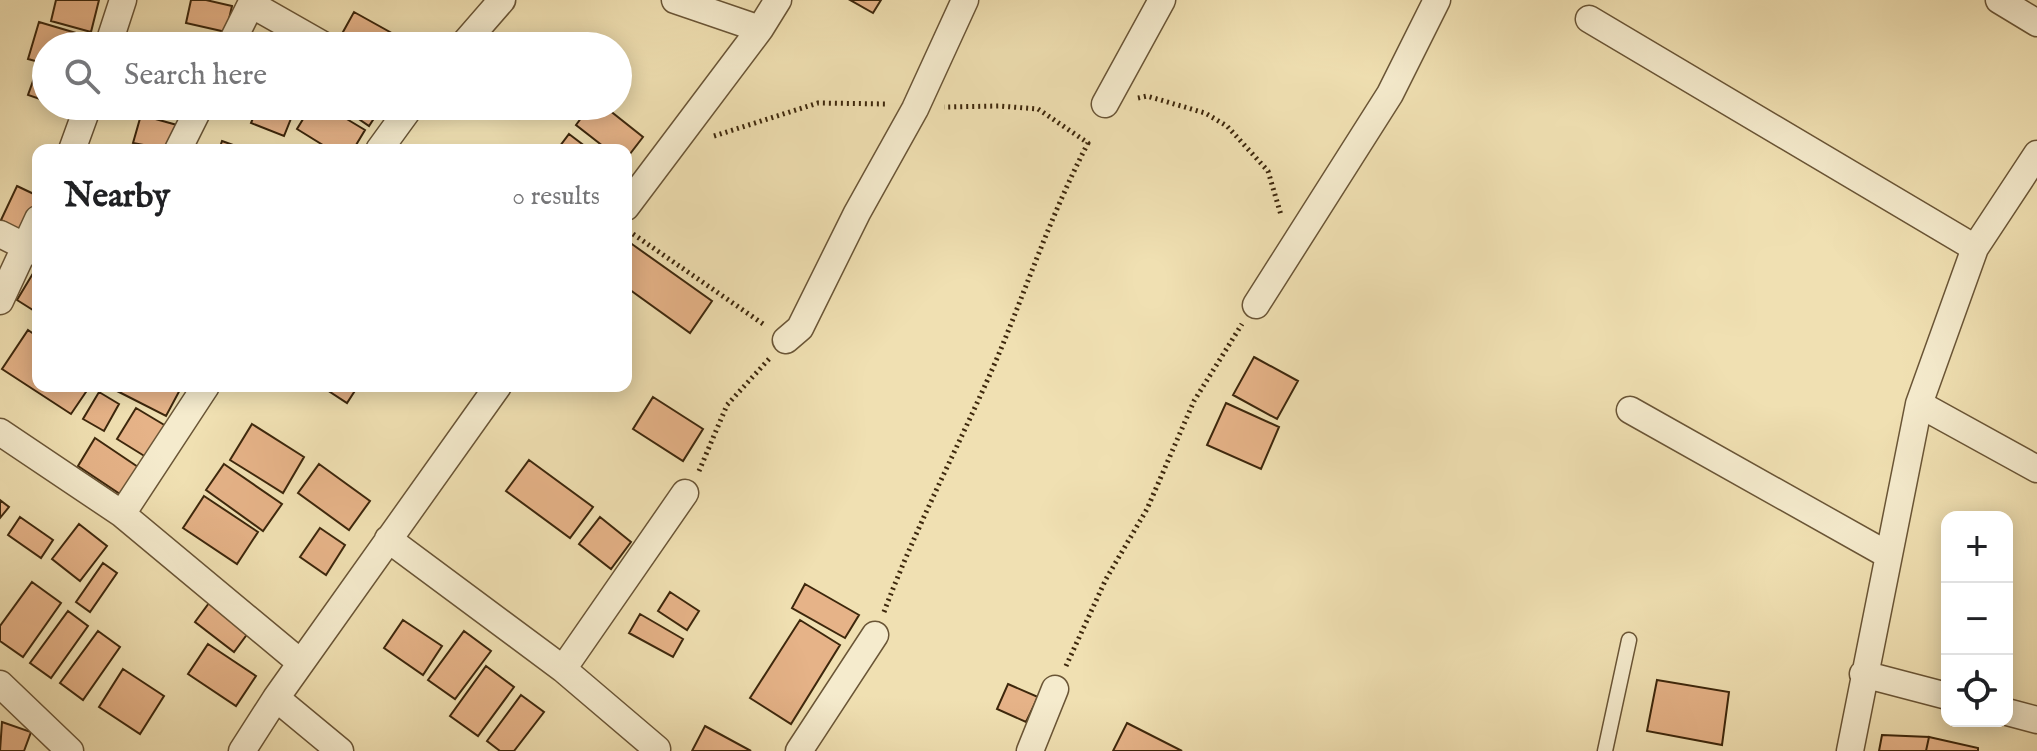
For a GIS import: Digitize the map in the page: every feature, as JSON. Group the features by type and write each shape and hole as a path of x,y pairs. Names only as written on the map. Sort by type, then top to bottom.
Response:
{"street":[{"path":"113,32 123,0"},
{"path":"474,32 502,0"},
{"path":"675,0 760,29"},
{"path":"632,199 760,29 778,0"},
{"path":"786,340 800,328 857,213 915,109 965,0"},
{"path":"1105,104 1162,0"},
{"path":"1256,305 1390,94 1437,0"},
{"path":"1999,0 2037,23"},
{"path":"237,32 252,2 302,32"},
{"path":"1589,19 1975,248"},
{"path":"74,144 83,120"},
{"path":"181,144 193,120"},
{"path":"383,144 401,120"},
{"path":"1850,751 1919,404 1975,248 2037,154"},
{"path":"0,234 32,249 0,301"},
{"path":"122,514 202,392"},
{"path":"242,751 276,698 494,392"},
{"path":"1919,404 2037,469"},
{"path":"1630,410 1888,555"},
{"path":"0,432 122,514 301,663"},
{"path":"563,669 685,493"},
{"path":"388,539 563,669 657,749"},
{"path":"799,751 875,635"},
{"path":"1863,674 1941,694"},
{"path":"0,684 70,751"},
{"path":"1030,751 1055,689"},
{"path":"276,698 340,751"},
{"path":"2013,714 2037,720"}],"lane":[{"path":"1605,751 1629,640"}],"path":[{"path":"875,635 902,563 997,356 1061,195 1105,104 1147,96 1205,113 1227,126 1268,171 1282,212 1280,226"},
{"path":"712,136 818,103 876,103 915,109 999,106 1038,109 1088,143"},
{"path":"632,232 786,340 727,405 701,467 685,493"},
{"path":"1055,689 1106,579 1147,509 1194,401 1227,344 1256,305"}],"building":[{"path":"56,0 99,0 91,32 51,21"},
{"path":"191,0 232,6 226,32 186,23"},
{"path":"850,0 881,0 873,13"},
{"path":"354,12 390,32 343,32"},
{"path":"39,22 73,32 36,32"},
{"path":"140,120 159,120 177,125 172,144 133,143"},
{"path":"252,120 290,120 284,136 251,123"},
{"path":"302,120 348,120 365,130 357,144 321,144 297,129"},
{"path":"580,120 622,120 643,137 632,151 632,144 600,144 576,125"},
{"path":"569,134 582,144 562,144"},
{"path":"17,186 32,193 32,215 24,232 1,220"},
{"path":"632,244 712,301 690,333 632,291"},
{"path":"32,275 32,309 17,300"},
{"path":"28,330 32,333 32,389 2,369"},
{"path":"1254,357 1298,381 1277,419 1233,395"},
{"path":"37,392 86,392 71,414"},
{"path":"99,392 119,404 104,431 83,419"},
{"path":"119,392 179,392 166,416"},
{"path":"330,392 354,392 347,403"},
{"path":"653,397 703,429 683,461 633,429"},
{"path":"1226,403 1279,427 1261,469 1207,445"},
{"path":"136,408 166,426 146,457 117,439"},
{"path":"252,424 304,457 283,493 230,460"},
{"path":"95,438 141,469 123,496 78,466"},
{"path":"529,460 593,507 570,538 506,491"},
{"path":"224,464 282,504 263,531 206,490"},
{"path":"319,464 370,501 349,530 298,493"},
{"path":"204,496 258,532 237,564 183,528"},
{"path":"0,500 9,507 0,518"},
{"path":"20,517 53,540 41,558 8,535"},
{"path":"600,517 631,542 611,569 579,544"},
{"path":"79,524 107,546 80,581 52,559"},
{"path":"320,528 345,545 326,575 300,557"},
{"path":"103,563 117,573 90,612 76,602"},
{"path":"32,582 61,603 23,657 0,641 0,626"},
{"path":"805,584 859,615 845,638 792,608"},
{"path":"670,592 699,611 687,630 658,611"},
{"path":"212,599 251,629 234,652 195,622"},
{"path":"68,611 88,626 51,678 30,663"},
{"path":"640,614 683,639 673,657 629,633"},
{"path":"403,620 442,646 423,675 384,648"},
{"path":"800,620 840,645 791,724 750,698"},
{"path":"98,631 120,647 83,700 60,683"},
{"path":"464,631 491,651 455,699 428,680"},
{"path":"208,644 256,676 236,706 188,674"},
{"path":"486,666 514,687 478,736 450,716"},
{"path":"123,669 164,696 140,734 99,707"},
{"path":"1657,680 1729,692 1722,745 1647,731"},
{"path":"1008,684 1038,697 1026,722 997,709"},
{"path":"521,695 544,712 514,751 500,751 487,741"},
{"path":"2,722 31,732 24,751 0,751"},
{"path":"1127,723 1182,751 1113,751"},
{"path":"705,726 751,751 692,751"},
{"path":"1882,735 1929,737 1926,751 1879,751"},
{"path":"1929,737 1978,748 1978,751 1926,751"}]}
